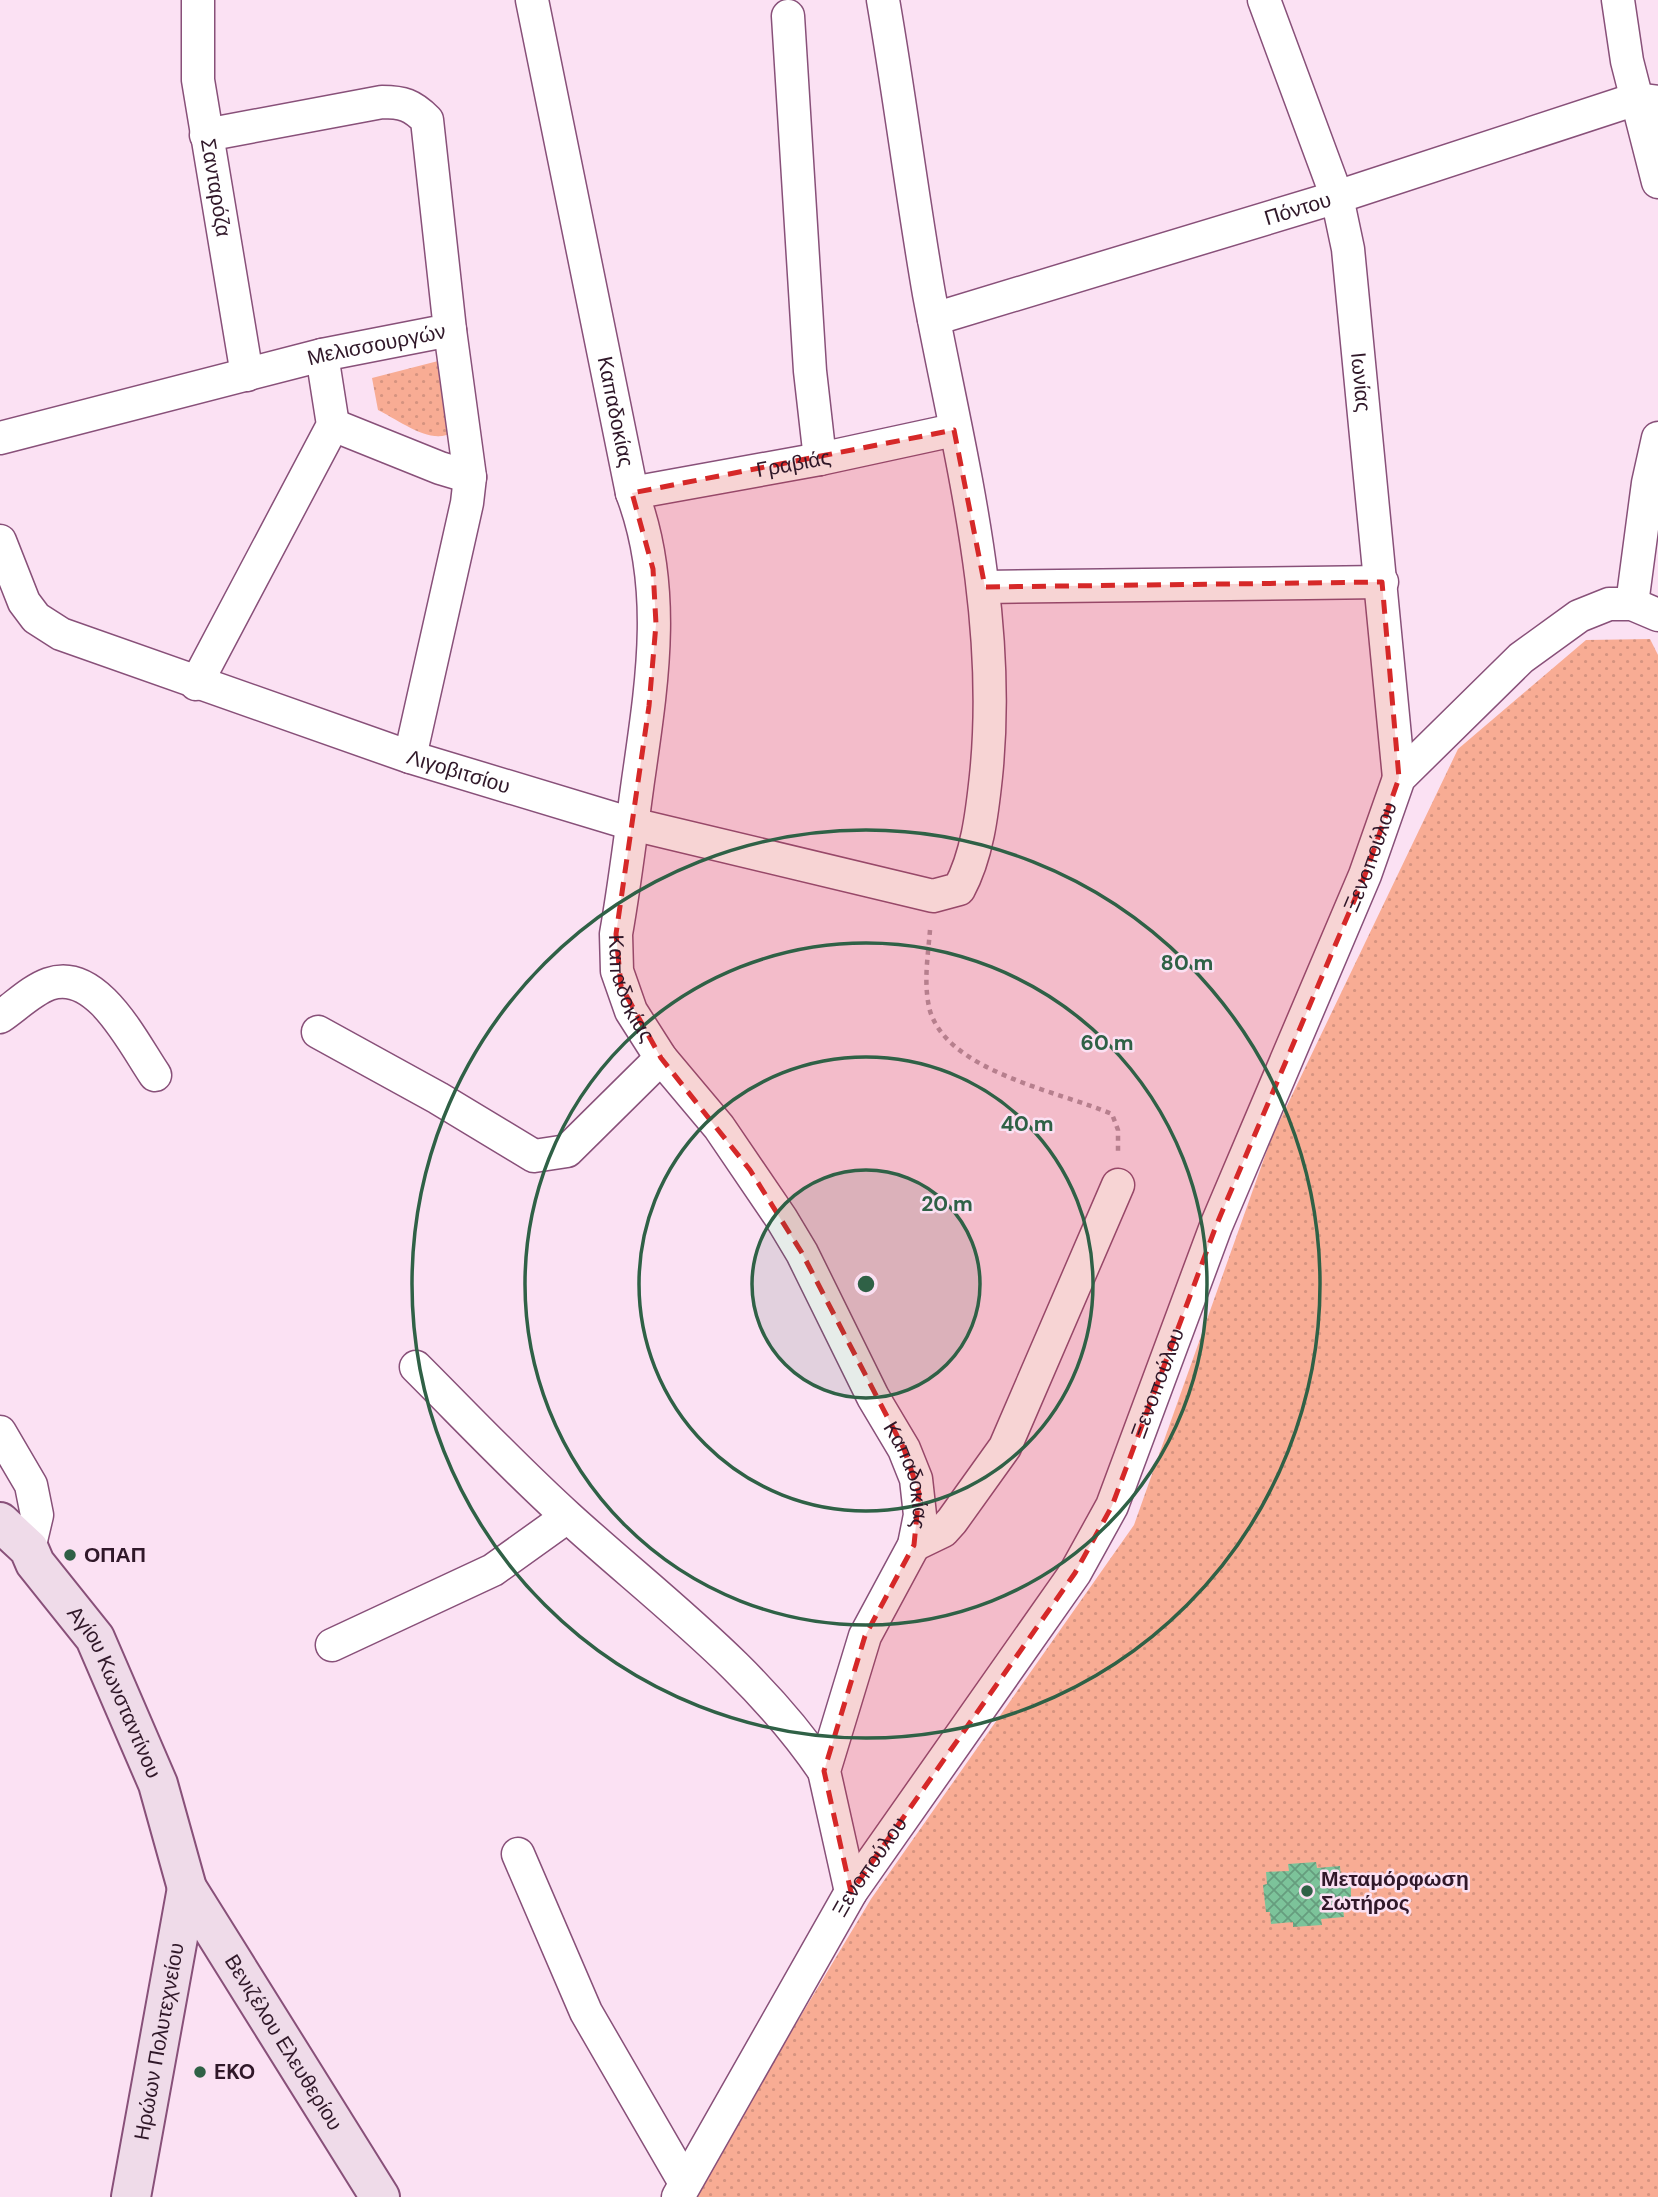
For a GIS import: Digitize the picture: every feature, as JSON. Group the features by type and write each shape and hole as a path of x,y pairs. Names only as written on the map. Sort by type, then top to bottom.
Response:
{"main road":[{"name":"Αγίου Κωνσταντίνου","path":"0,1522 29,1549 35,1563 95,1638 158,1784 187,1888"},
{"name":"Ηρώων Πολυτεχνείου","path":"131,2197 187,1888"},
{"name":"Βενιζέλου Ελευθερίου","path":"187,1888 380,2197"}],"street":[{"name":"Σανταρόζα","path":"198,0 198,80 247,375"},
{"name":"Καπαδοκίας","path":"532,0 632,493 647,538 656,624 616,934 617,971 631,1011 661,1058 719,1127 802,1253 873,1397 904,1449 916,1479 920,1503 914,1545 865,1636 824,1771 851,1892"},
{"path":"883,0 934,319 985,587 990,660 987,762 981,816 967,874 959,889 933,896"},
{"name":"Ιωνίας","path":"1264,0 1337,197 1348,249 1399,778"},
{"path":"1618,0 1647,101 1658,182"},
{"path":"788,16 810,371 820,459"},
{"name":"Πόντου","path":"934,319 1647,101"},
{"name":"Μελισσουργών","path":"0,438 321,355 450,330 427,120 415,108 402,102 382,102 206,135"},
{"path":"411,757 467,503 470,477 450,330"},
{"path":"197,684 333,425 321,355"},
{"path":"333,425 440,468 470,477"},
{"name":"Γραβιάς","path":"632,493 820,459 954,430"},
{"path":"1645,609 1648,483 1658,438"},
{"name":"Λιγοβιτσίου","path":"0,541 24,602 36,618 61,635 411,757 632,824 933,896"},
{"path":"985,587 1382,582"},
{"name":"Ξενοπούλου","path":"682,2190 851,1892 1075,1573 1112,1506 1216,1226 1365,874 1399,778 1513,666 1546,638 1579,616 1609,604 1645,609"},
{"path":"0,1017 48,984 65,981 82,984 101,998 155,1075"},
{"path":"318,1032 438,1098 534,1156 567,1151 661,1058"},
{"path":"914,1545 943,1531 1004,1447 1118,1185"},
{"path":"416,1367 567,1517 730,1659 808,1747 824,1771"},
{"path":"0,1432 31,1485 37,1515 29,1549"},
{"path":"332,1645 492,1570 567,1517"},
{"path":"518,1854 586,2012 682,2190"}],"path":[{"path":"933,896 926,986 931,1013 940,1031 951,1046 982,1066 1112,1114 1118,1130 1118,1185"}],"highlighted area":[{"path":"954,430 985,587 1382,582 1399,778 1365,875 1216,1226 1112,1506 1075,1573 851,1892 824,1771 865,1636 914,1545 919,1493 904,1449 802,1253 750,1170 661,1058 621,986 616,934 649,706 656,624 653,569 632,493"}],"shaded area":[{"path":"442,360 452,432 444,436 425,434 378,410 372,378"},
{"path":"1650,639 1658,655 1658,2197 692,2197 871,1899 1134,1525 1271,1139 1458,749 1586,640"}],"building":[{"name":"Μεταμόρφωση Σωτήρος","path":"1316,1862 1317,1868 1340,1866 1341,1878 1351,1884 1351,1897 1343,1907 1344,1917 1321,1919 1322,1925 1293,1927 1293,1922 1271,1924 1270,1912 1266,1912 1263,1885 1267,1884 1266,1872 1289,1871 1288,1864"}],"place":[{"name":"ΟΠΑΠ","path":"70,1555"},
{"name":"Μεταμόρφωση Σωτήρος","path":"1307,1891"},
{"name":"EKO","path":"200,2072"}]}
